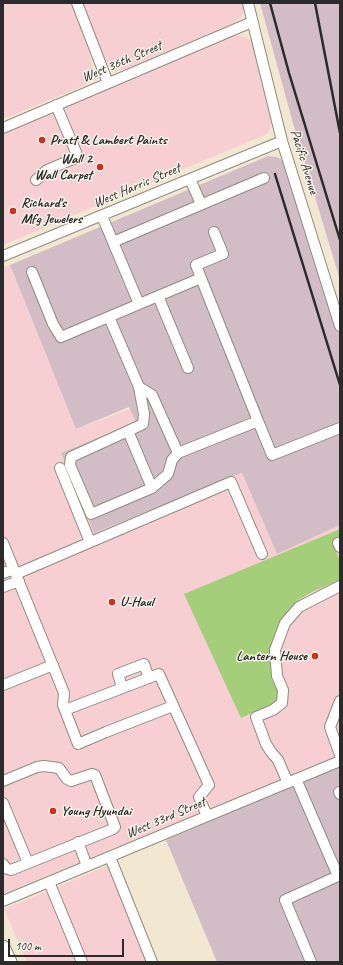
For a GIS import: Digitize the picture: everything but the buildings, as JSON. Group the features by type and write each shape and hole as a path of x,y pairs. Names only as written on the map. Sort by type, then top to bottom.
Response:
{"main road":[{"path":"3,947 10,962"}],"street":[{"path":"77,3 108,83"},
{"name":"Pacific Avenue","path":"248,3 282,141 340,326"},
{"name":"West 36th Street","path":"3,128 252,22"},
{"path":"36,180 47,170 78,157 56,105"},
{"name":"West Harris Street","path":"3,256 282,141"},
{"path":"113,242 264,178"},
{"path":"190,179 201,204"},
{"path":"102,216 139,304"},
{"path":"214,232 223,254 196,266 272,455 340,428"},
{"path":"32,272 53,324 61,337 201,278"},
{"path":"158,296 188,368"},
{"path":"109,317 139,387 144,414 143,424 71,457 70,464 91,514 152,488 168,474 172,460 178,453 258,421"},
{"path":"139,387 152,395 178,453"},
{"path":"128,431 152,488"},
{"path":"60,468 90,542"},
{"path":"4,585 16,574 231,482 262,554"},
{"path":"340,543 338,543 340,547"},
{"path":"4,547 64,693 63,706 78,744 173,706"},
{"path":"3,573 16,574"},
{"path":"311,962 285,900 339,875 292,781 266,744 256,717 273,710 282,703 283,690 277,676 275,650 285,623 299,607 340,586"},
{"path":"122,688 118,674 144,664 149,678"},
{"path":"3,685 53,665"},
{"path":"65,710 159,674 209,785 199,797 207,816"},
{"path":"340,701 330,727 340,755"},
{"name":"West 33rd Street","path":"3,901 340,761"},
{"path":"3,781 37,767 44,766 59,768 67,779 71,781 92,774 95,775 115,827 11,870 3,864"},
{"path":"3,803 28,863"},
{"path":"78,842 87,866"},
{"path":"110,857 152,962"},
{"path":"49,882 82,962"}],"shaded area":[{"path":"3,3 71,3 89,50 94,74 92,80 88,84 3,119"},
{"path":"82,3 244,3 244,8 242,17 234,23 126,69 119,70 110,67 106,62"},
{"path":"260,3 340,3 340,280 296,134"},
{"path":"234,35 246,37 253,42 273,120 267,134 3,245 3,133"},
{"path":"268,156 281,159 288,168 340,334 340,525 277,554 242,473 94,533 61,453 136,422 129,407 76,429 10,265"},
{"path":"10,265 76,429 130,409 136,422 61,453 94,533 242,473 277,554 340,525 340,755 3,894 3,267"},
{"path":"340,766 340,962 217,962 166,840"},
{"path":"114,863 153,962 27,962 4,909"}],"green space":[{"path":"340,529 340,537 332,541 340,561 340,580 300,599 282,619 272,643 280,695 276,702 241,718 184,594"}],"railway":[{"path":"270,3 289,73 340,240"},
{"path":"315,3 340,133"},
{"path":"275,174 340,385"}],"place":[{"name":"Pratt & Lambert Paints","path":"42,140"},
{"name":"Wall 2 Wall Carpet","path":"100,167"},
{"name":"Richard's Mfg Jewelers","path":"13,211"},
{"name":"U-Haul","path":"112,602"},
{"name":"Lantern House","path":"315,656"},
{"name":"Young Hyundai","path":"53,811"}]}
